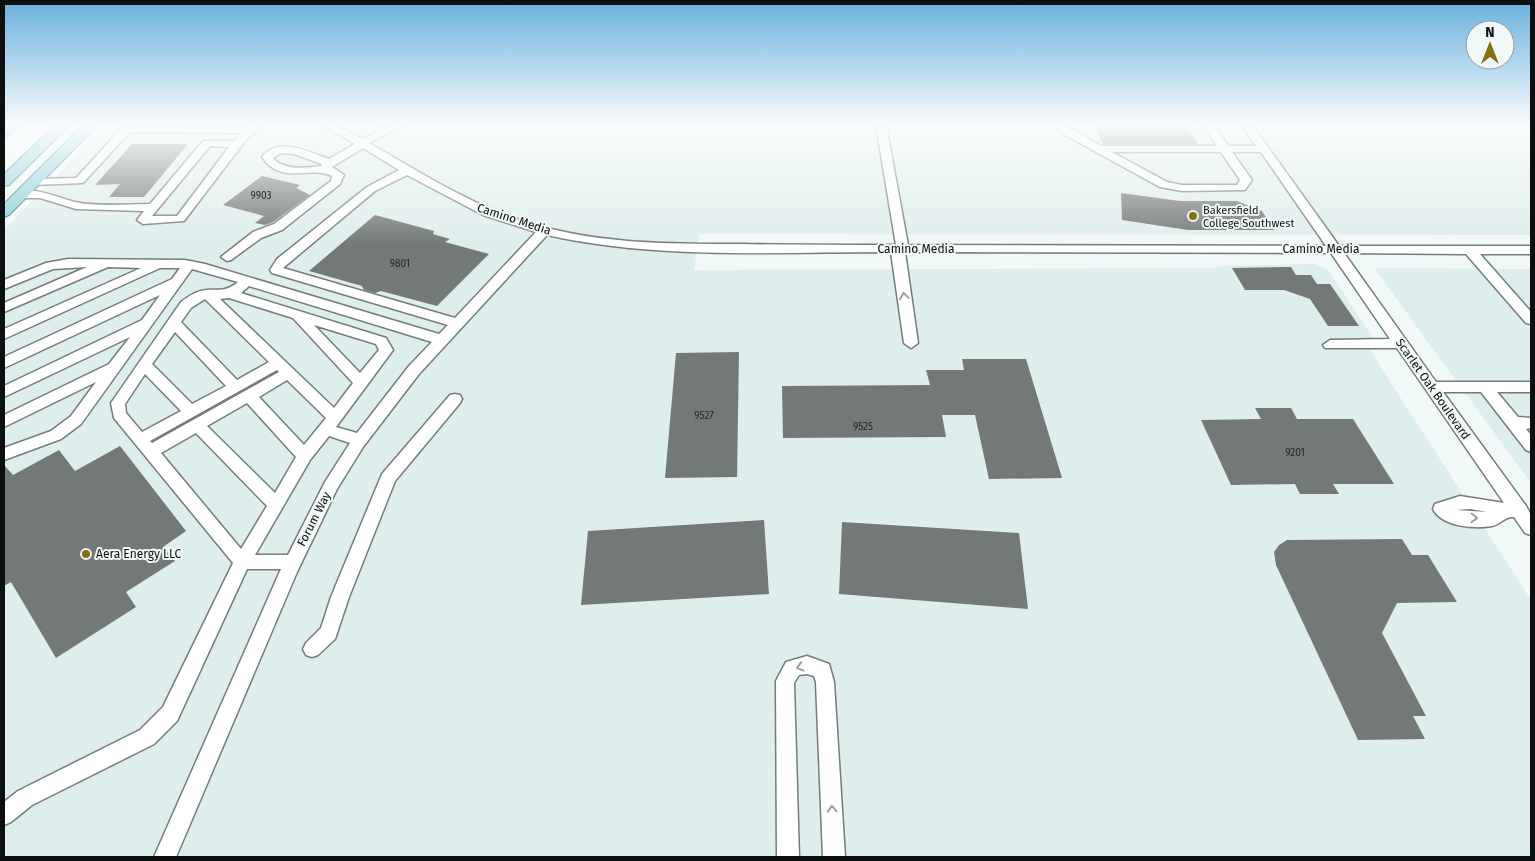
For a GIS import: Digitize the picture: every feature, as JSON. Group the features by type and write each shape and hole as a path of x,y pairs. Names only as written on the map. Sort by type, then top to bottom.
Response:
{"main road":[{"path":"4,182 21,165"},
{"path":"4,212 51,165"}],"street":[{"path":"34,182 79,181 94,165"},
{"path":"189,165 143,220 180,219 221,165"},
{"path":"227,257 257,235 278,227 336,182 338,175 328,166 329,165"},
{"name":"Camino Media","path":"399,165 473,206 513,222 604,242 649,247 1531,250"},
{"path":"887,165 900,249 911,343"},
{"path":"1128,165 1164,186 1182,188 1241,188 1246,180 1235,165"},
{"name":"Scarlet Oak Boulevard","path":"1277,165 1402,344 1512,511 1531,528"},
{"path":"407,170 371,189 281,262 276,270 457,323"},
{"path":"20,195 41,195 76,206 153,208"},
{"name":"Forum Way","path":"165,857 292,562 331,486 360,440 397,391 457,323 544,230"},
{"path":"1470,250 1531,320"},
{"path":"4,285 50,266 68,263 189,265 442,340"},
{"path":"4,308 108,263"},
{"path":"4,334 159,264"},
{"path":"4,454 56,435 76,420 189,265"},
{"path":"230,294 247,281"},
{"path":"4,363 177,282"},
{"path":"207,294 284,368 330,423 360,440"},
{"path":"4,815 24,798 147,737 170,714 242,562 305,456 386,350 381,341 230,294 207,294 196,297 186,306 118,403 119,414 242,562"},
{"path":"298,316 361,383"},
{"path":"4,392 148,322"},
{"path":"174,323 236,387"},
{"path":"1330,345 1402,344"},
{"path":"145,365 276,505"},
{"path":"4,421 116,366"},
{"path":"145,446 194,418 236,387 284,368"},
{"path":"194,418 249,396 284,368"},
{"path":"1431,387 1531,386"},
{"path":"1485,387 1531,446"},
{"path":"249,396 305,456"},
{"path":"312,649 329,633 343,588 388,478 455,399"},
{"path":"1514,424 1531,423"},
{"path":"1438,509 1450,503 1481,503 1512,511"},
{"path":"242,562 292,562"},
{"path":"788,857 785,681 793,668 807,664 822,670 825,682 834,857"}],"shaded area":[{"path":"67,165 1531,165 1531,235 699,234 694,270 1213,268 1223,266 1315,264 1329,271 1380,348 1369,349 1531,600 1531,857 4,857 4,230"},
{"path":"1374,268 1531,269 1531,483"}],"building":[{"path":"113,165 170,165 144,197 109,197 120,184 95,185"},
{"path":"262,176 300,185 296,188 310,195 273,222 265,225 255,223 264,216 223,205"},
{"name":"Bakersfield College Southwest","path":"1121,193 1180,201 1237,201 1262,211 1274,230 1188,230 1122,220"},
{"path":"375,215 434,231 433,234 450,239 445,242 489,254 437,306 381,291 375,293 364,290 362,286 309,271"},
{"path":"1291,267 1296,275 1311,275 1317,284 1330,284 1359,326 1328,326 1310,299 1284,290 1245,290 1232,268"},
{"path":"739,352 737,477 665,478 676,353"},
{"path":"962,359 1026,359 1062,478 989,479 975,415 942,415 946,437 783,438 782,386 930,385 926,370 964,370"},
{"path":"1255,408 1291,408 1297,419 1353,419 1394,484 1333,484 1339,494 1300,494 1295,484 1231,485 1201,420 1261,419"},
{"name":"Aera Energy LLC","path":"120,446 186,531 163,547 175,561 126,592 136,607 56,658 11,582 4,586 4,465 13,475 59,450 75,471"},
{"path":"764,520 769,594 581,605 588,531"},
{"path":"842,522 1019,533 1028,609 839,594"},
{"path":"1402,539 1412,555 1428,555 1457,602 1397,603 1382,633 1426,716 1413,716 1425,739 1358,740 1276,565 1274,552 1279,545 1287,540"}],"place":[{"name":"Bakersfield College Southwest","path":"1193,216"},
{"name":"Aera Energy LLC","path":"86,554"}]}
